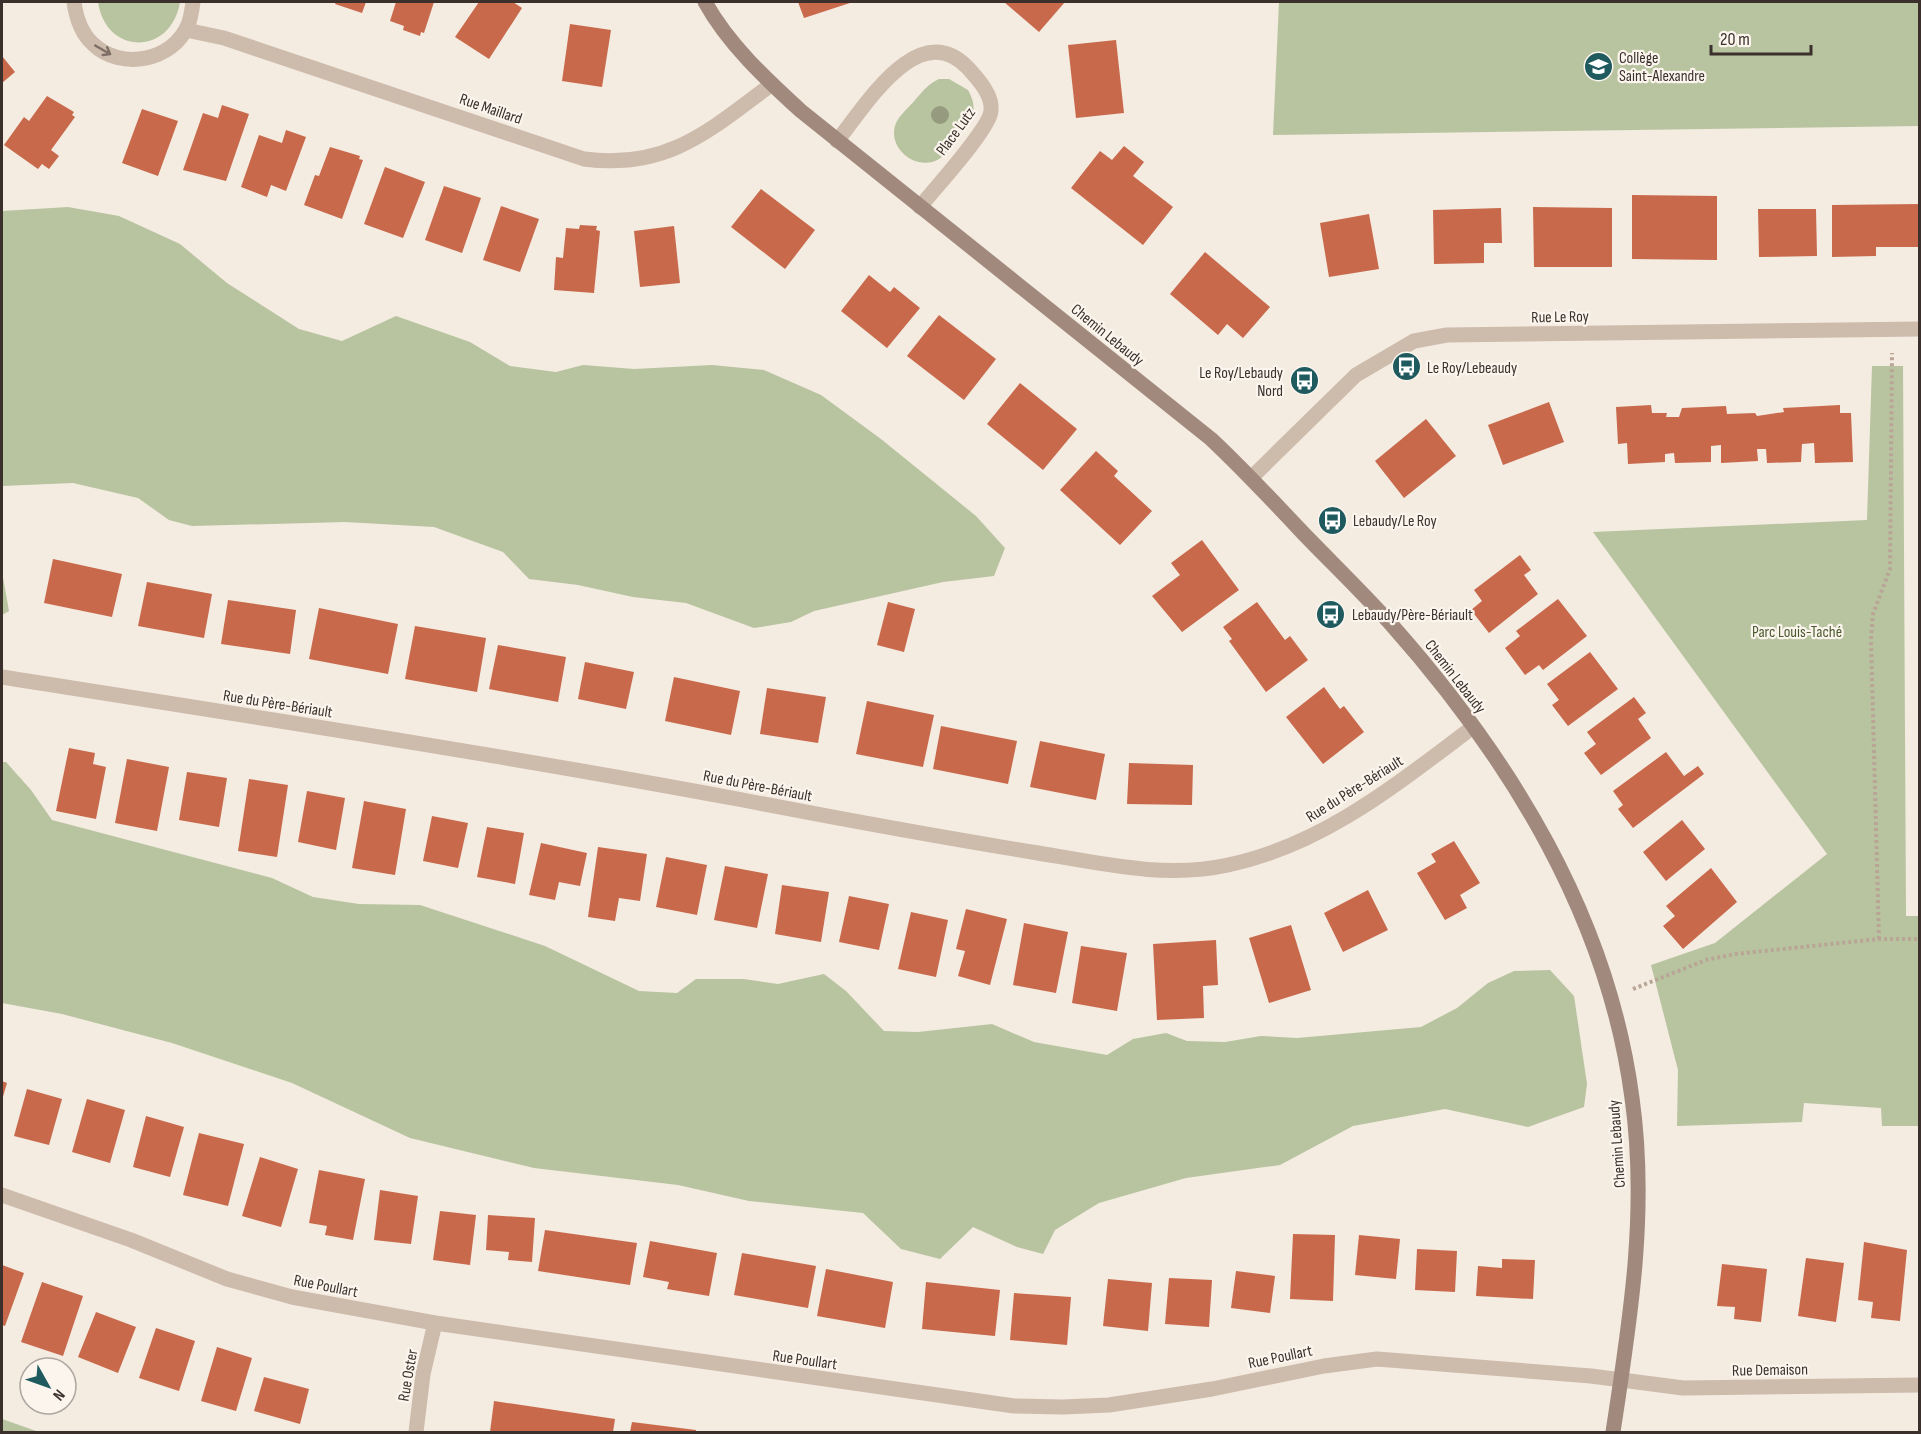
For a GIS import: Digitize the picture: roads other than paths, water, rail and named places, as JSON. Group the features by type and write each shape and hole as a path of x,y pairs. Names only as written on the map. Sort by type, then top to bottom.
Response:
{"street":[{"path":"74,2 79,24 93,44 116,57 139,60 166,51 186,30 193,2"},
{"name":"Chemin Lebaudy","path":"705,2 713,15 771,84 837,141 1211,440 1252,477 1390,623 1434,674 1544,832 1567,878 1611,997 1632,1098 1637,1158 1637,1262 1613,1432"},
{"name":"Rue Maillard","path":"186,30 234,42 584,159 607,162 634,161 663,153 694,140 771,84"},
{"name":"Place Lutz","path":"837,141 899,66 916,55 934,52 950,54 965,65 989,96 991,112 982,129 920,207"},
{"name":"Rue Le Roy","path":"1252,477 1356,375 1414,341 1447,335 1920,328"},
{"name":"Rue du Père-Bériault","path":"2,676 549,764 941,838 1141,869 1189,870 1226,866 1305,840 1384,794 1473,727"},
{"name":"Rue Poullart","path":"2,1195 260,1289 435,1323 1014,1406 1109,1405 1212,1389 1324,1366 1377,1359 1621,1380"},
{"name":"Rue Oster","path":"416,1432 423,1374 435,1323"},
{"name":"Rue Demaison","path":"1621,1380 1683,1388 1920,1385"}],"place":[{"name":"Collège Saint-Alexandre","path":"1598,66"},
{"name":"Le Roy/Lebeaudy","path":"1406,367"},
{"name":"Le Roy/Lebaudy Nord","path":"1304,381"},
{"name":"Lebaudy/Le Roy","path":"1332,520"},
{"name":"Lebaudy/Père-Bériault","path":"1331,614"}],"park label":[{"name":"Parc Louis-Taché","path":"1797,631"}]}
